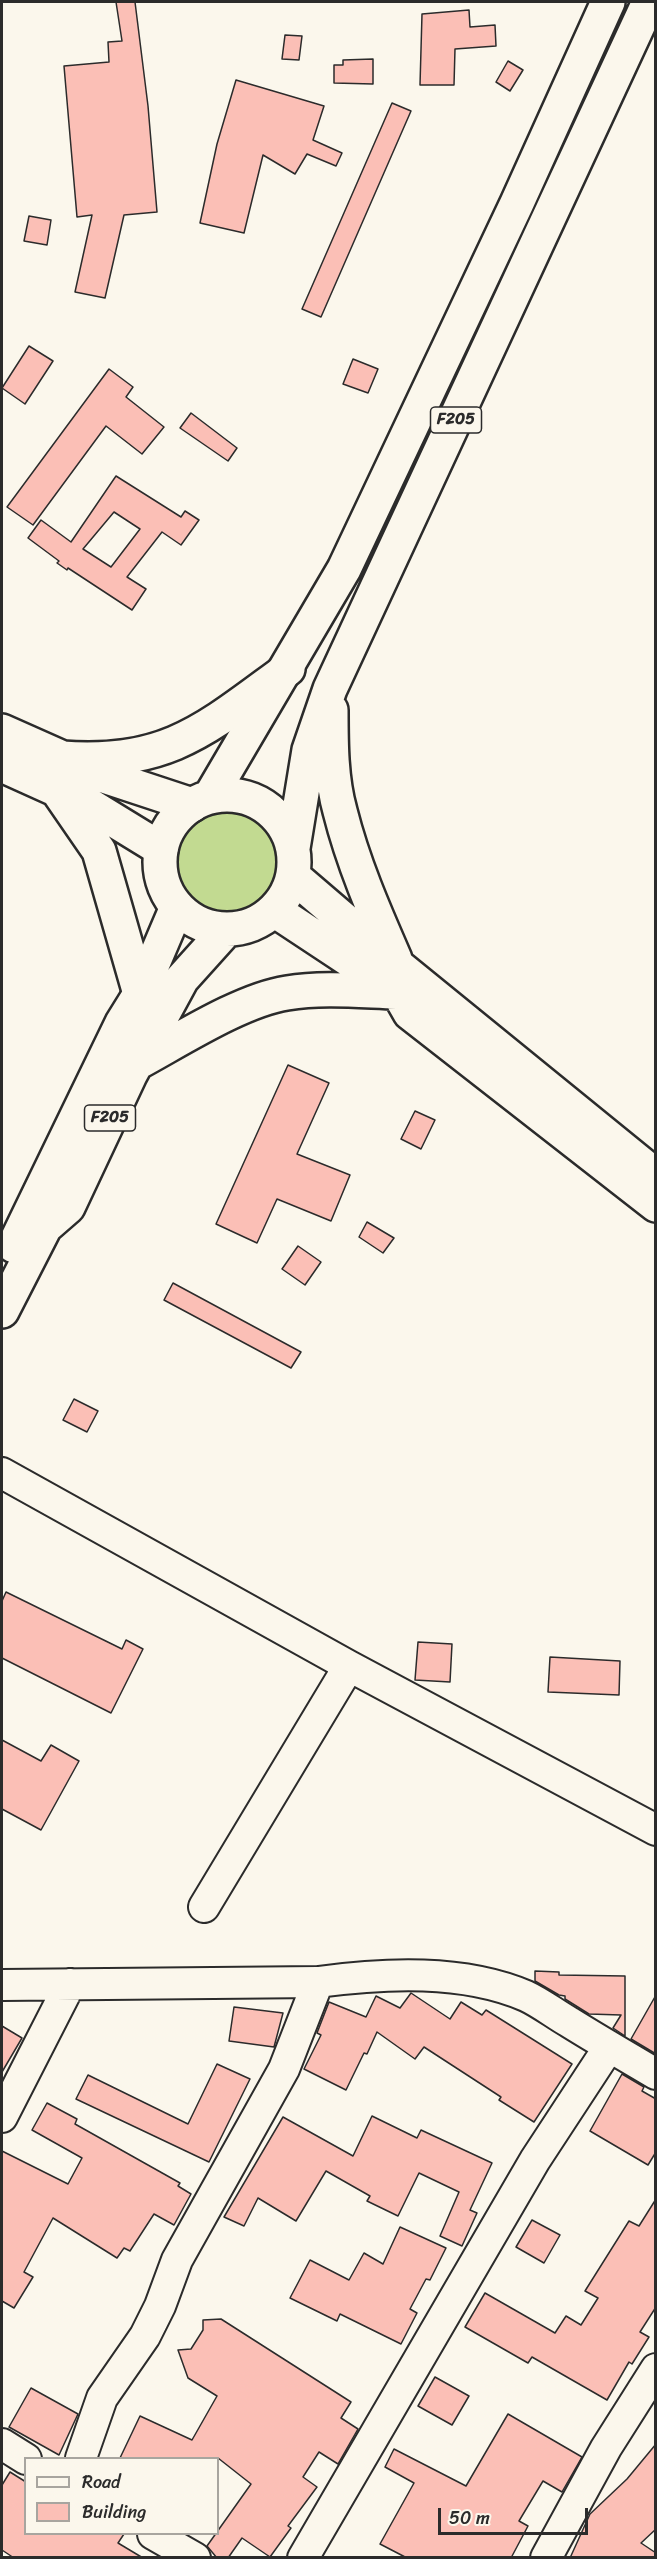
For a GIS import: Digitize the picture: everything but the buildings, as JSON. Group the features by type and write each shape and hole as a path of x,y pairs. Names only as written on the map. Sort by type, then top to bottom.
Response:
{"main road":[{"name":"F205","path":"608,2 512,214 344,569 288,669 201,801 178,816 167,832 161,849 162,880 177,907 191,919 208,926 227,929 252,924 274,910 286,894 293,862 309,750 330,689 649,2"},
{"path":"62,758 91,760 138,756 184,740 206,729 288,669"},
{"path":"330,689 331,752 339,809 360,877 410,1013 656,1205"},
{"path":"2,731 101,775 201,801 231,795 252,800 271,811 285,828 293,862 398,979"},
{"path":"2,765 86,803 161,849"},
{"path":"57,790 99,851 140,994"},
{"name":"F205","path":"2,1270 122,1023 140,994 177,907"},
{"path":"274,910 398,979 656,1176"},
{"name":"F205","path":"2,1311 45,1227 68,1207 137,1063 182,979 227,929"},
{"path":"137,1063 232,1012 285,993 329,990 398,979"}],"street":[{"path":"2,1473 349,1666 656,1830"},
{"path":"204,1907 349,1666"},
{"path":"2,1985 318,1982 350,1978 425,1977 465,1979 492,1984 527,1997 656,2074"},
{"path":"81,2457 102,2398 145,2336 160,2306 177,2260 284,2069 318,1982"},
{"path":"2,2117 70,1984"},
{"path":"303,2558 535,2160 609,2047"},
{"path":"546,2558 606,2448 656,2369"},
{"path":"2,2444 24,2458"},
{"path":"155,2535 195,2558"}],"green space":[{"path":"227,812 248,816 265,828 277,845 281,866 277,887 265,904 248,916 227,920 206,916 189,904 177,887 173,866 177,845 189,828 206,816"}]}
